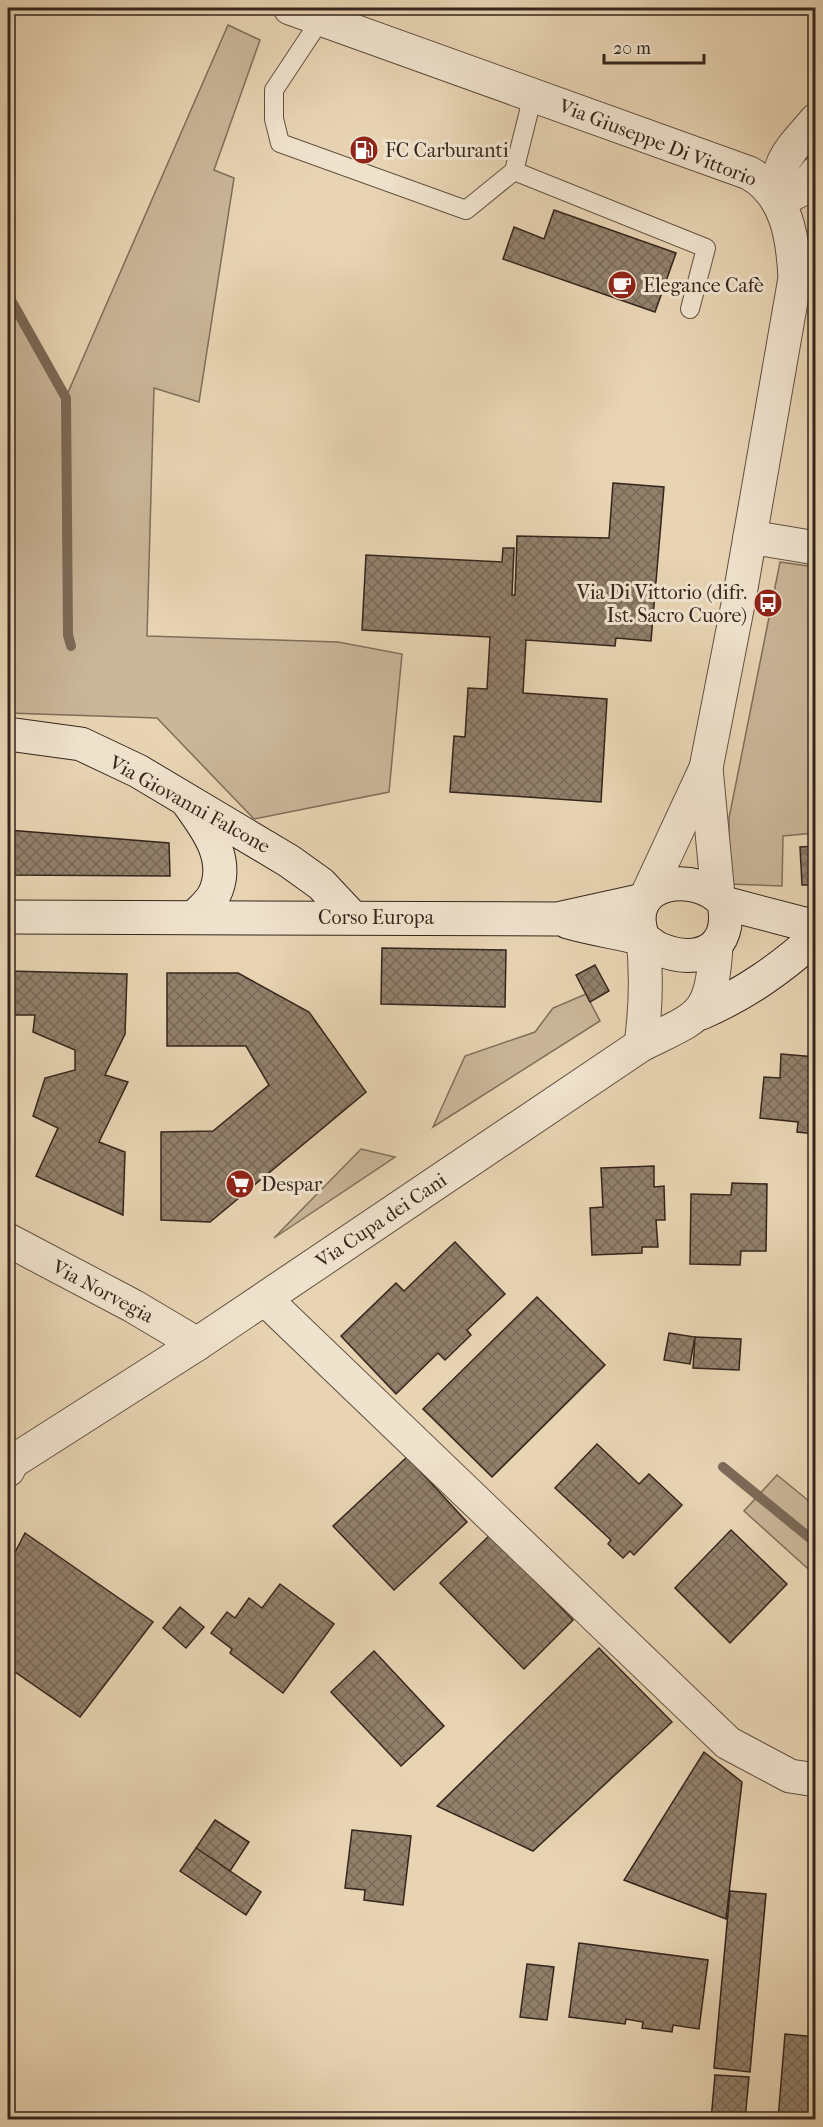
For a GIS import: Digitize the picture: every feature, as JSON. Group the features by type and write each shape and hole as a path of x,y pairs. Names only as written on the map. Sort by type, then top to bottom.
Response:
{"street":[{"name":"Via Giuseppe Di Vittorio","path":"290,8 749,173 768,186 779,201 789,230 795,278 750,537 706,768 645,896"},
{"path":"816,120 783,159 777,178 779,201 806,187 816,173"},
{"path":"750,537 816,548"},
{"name":"Via Giovanni Falcone","path":"8,734 81,744 138,771 289,861 321,885 352,917"},
{"name":"Via Giuseppe Di Vittorio","path":"706,768 721,899"},
{"path":"185,799 213,838 221,870 214,896 195,917"},
{"path":"557,919 645,896 661,887 684,886 706,888 721,899 812,928"},
{"path":"641,1045 646,992 639,910 645,896"},
{"path":"701,1013 712,990 718,945 726,930 721,899"},
{"name":"Corso Europa","path":"8,917 557,919"},
{"path":"557,919 597,930 643,938 658,949 679,954 702,953 718,945 812,928"},
{"name":"Via Cupa dei Cani","path":"9,1464 265,1299 641,1045 734,998 781,968 812,928"},
{"name":"Via Norvegia","path":"8,1240 133,1306 197,1344"},
{"path":"265,1299 728,1743 790,1776 816,1780"}],"lane":[{"path":"321,19 274,90 274,119 280,143 466,210 514,171 533,95"},
{"path":"514,171 706,248 690,309"}],"shaded area":[{"path":"228,25 260,40 214,170 234,178 199,402 154,388 147,636 338,642 402,654 389,792 254,819 157,718 8,713 8,295 66,397"},
{"path":"780,562 815,567 815,833 783,836 782,886 729,884 729,818"},
{"path":"586,994 600,1021 433,1127 465,1056 535,1032 553,1008"},
{"path":"361,1149 395,1157 274,1238"},
{"path":"777,1475 815,1506 815,1575 744,1511"}],"building":[{"name":"Elegance Cafè","path":"554,210 676,253 655,312 503,259 514,227 544,239"},
{"path":"613,483 664,487 651,641 616,638 615,646 526,640 523,693 607,699 601,802 450,792 454,736 465,737 468,688 487,689 490,637 362,630 366,555 502,562 503,548 514,548 512,595 515,595 517,536 609,538"},
{"path":"8,830 169,843 170,876 8,875"},
{"path":"816,846 816,885 802,885 800,847"},
{"path":"382,948 506,950 505,1007 381,1004"},
{"path":"595,965 609,991 590,1002 576,975"},
{"path":"8,971 127,974 125,1034 105,1075 128,1082 99,1142 125,1152 123,1215 36,1176 58,1128 33,1116 45,1078 75,1070 75,1050 33,1032 35,1015 8,1015"},
{"path":"167,973 238,973 309,1012 366,1092 210,1222 161,1220 161,1132 213,1131 269,1085 246,1046 167,1046"},
{"path":"781,1054 816,1057 816,1134 797,1132 798,1122 760,1118 764,1077 780,1078"},
{"path":"654,1166 654,1187 664,1186 665,1220 656,1220 658,1247 642,1247 642,1253 592,1255 590,1208 603,1207 601,1168"},
{"path":"732,1183 767,1184 766,1251 741,1251 740,1265 690,1264 691,1194 731,1195"},
{"path":"455,1242 505,1294 467,1330 471,1335 445,1360 438,1353 396,1394 341,1336 396,1283 404,1291"},
{"path":"537,1297 605,1365 492,1477 423,1409"},
{"path":"669,1333 695,1337 690,1364 664,1360"},
{"path":"695,1337 741,1339 739,1370 693,1368"},
{"path":"597,1444 639,1484 649,1474 682,1505 634,1555 630,1551 623,1558 608,1544 611,1540 555,1488"},
{"path":"407,1457 467,1522 394,1590 333,1526"},
{"path":"731,1530 787,1584 730,1643 675,1588"},
{"path":"25,1533 153,1622 80,1717 8,1667 8,1566"},
{"path":"490,1535 573,1620 524,1669 440,1583"},
{"path":"280,1584 334,1624 283,1693 230,1653 232,1649 211,1633 227,1612 235,1618 249,1598 262,1608"},
{"path":"180,1607 204,1627 186,1648 163,1628"},
{"path":"599,1648 672,1722 533,1851 437,1806"},
{"path":"374,1651 444,1726 401,1766 331,1692"},
{"path":"704,1752 742,1782 726,1919 624,1880"},
{"path":"215,1820 249,1842 230,1871 196,1848"},
{"path":"352,1830 411,1836 403,1905 364,1900 365,1890 345,1888"},
{"path":"196,1848 261,1892 246,1915 180,1871"},
{"path":"730,1891 766,1894 750,2072 714,2068"},
{"path":"579,1943 708,1960 699,2029 673,2025 672,2032 642,2028 643,2022 626,2019 625,2024 569,2017"},
{"path":"527,1964 554,1967 547,2020 520,2017"},
{"path":"785,2034 816,2037 816,2120 778,2120"},
{"path":"715,2075 749,2077 745,2120 711,2120"}],"waterway":[{"path":"8,295 66,398 68,635 71,646"},
{"path":"723,1467 816,1543"}],"place":[{"name":"FC Carburanti","path":"364,150"},
{"name":"Elegance Cafè","path":"622,285"},
{"name":"Via Di Vittorio (difr. Ist. Sacro Cuore)","path":"768,603"},
{"name":"Despar","path":"240,1184"}]}
